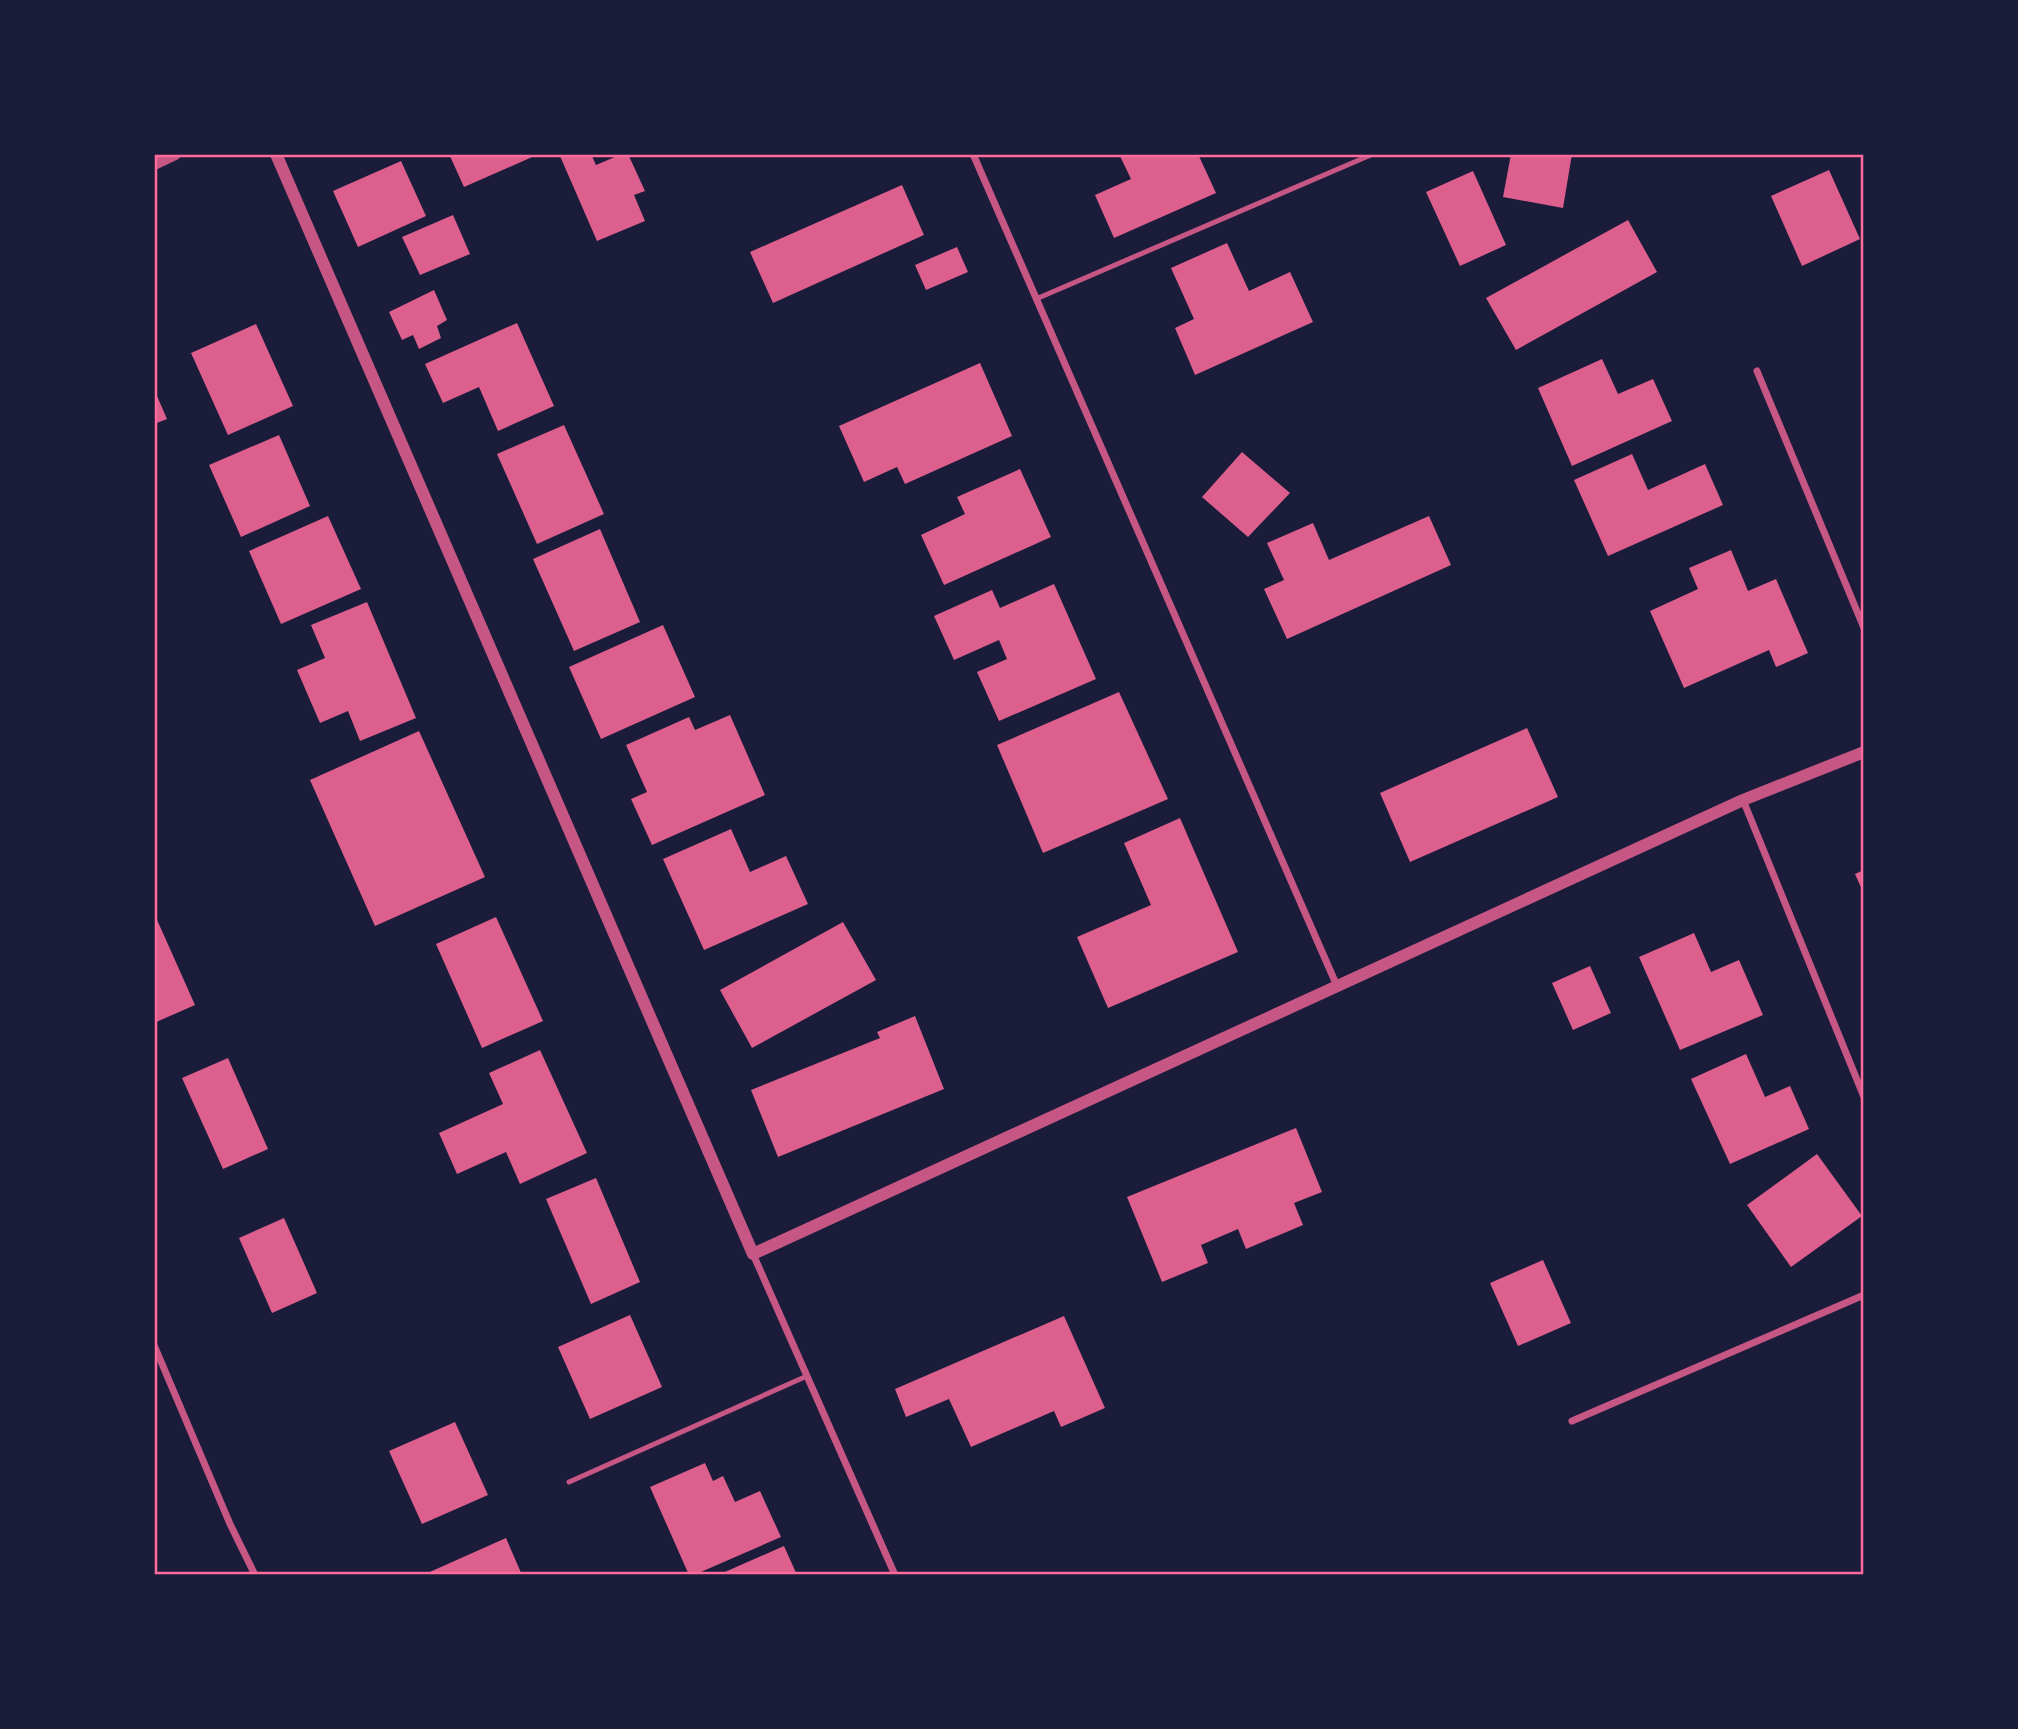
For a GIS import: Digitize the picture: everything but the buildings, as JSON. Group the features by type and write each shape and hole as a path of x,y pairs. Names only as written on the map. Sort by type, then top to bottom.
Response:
{"street":[{"path":"154,163 175,154"},
{"path":"276,154 895,1575"},
{"path":"973,154 1337,986"},
{"path":"1757,371 1864,628"},
{"path":"753,1254 1743,800 1864,752"},
{"path":"1743,800 1864,1097"},
{"path":"1572,1421 1864,1295"},
{"path":"154,1345 230,1524 255,1575"}],"lane":[{"path":"1036,299 1373,154"},
{"path":"569,1482 807,1376"}]}
